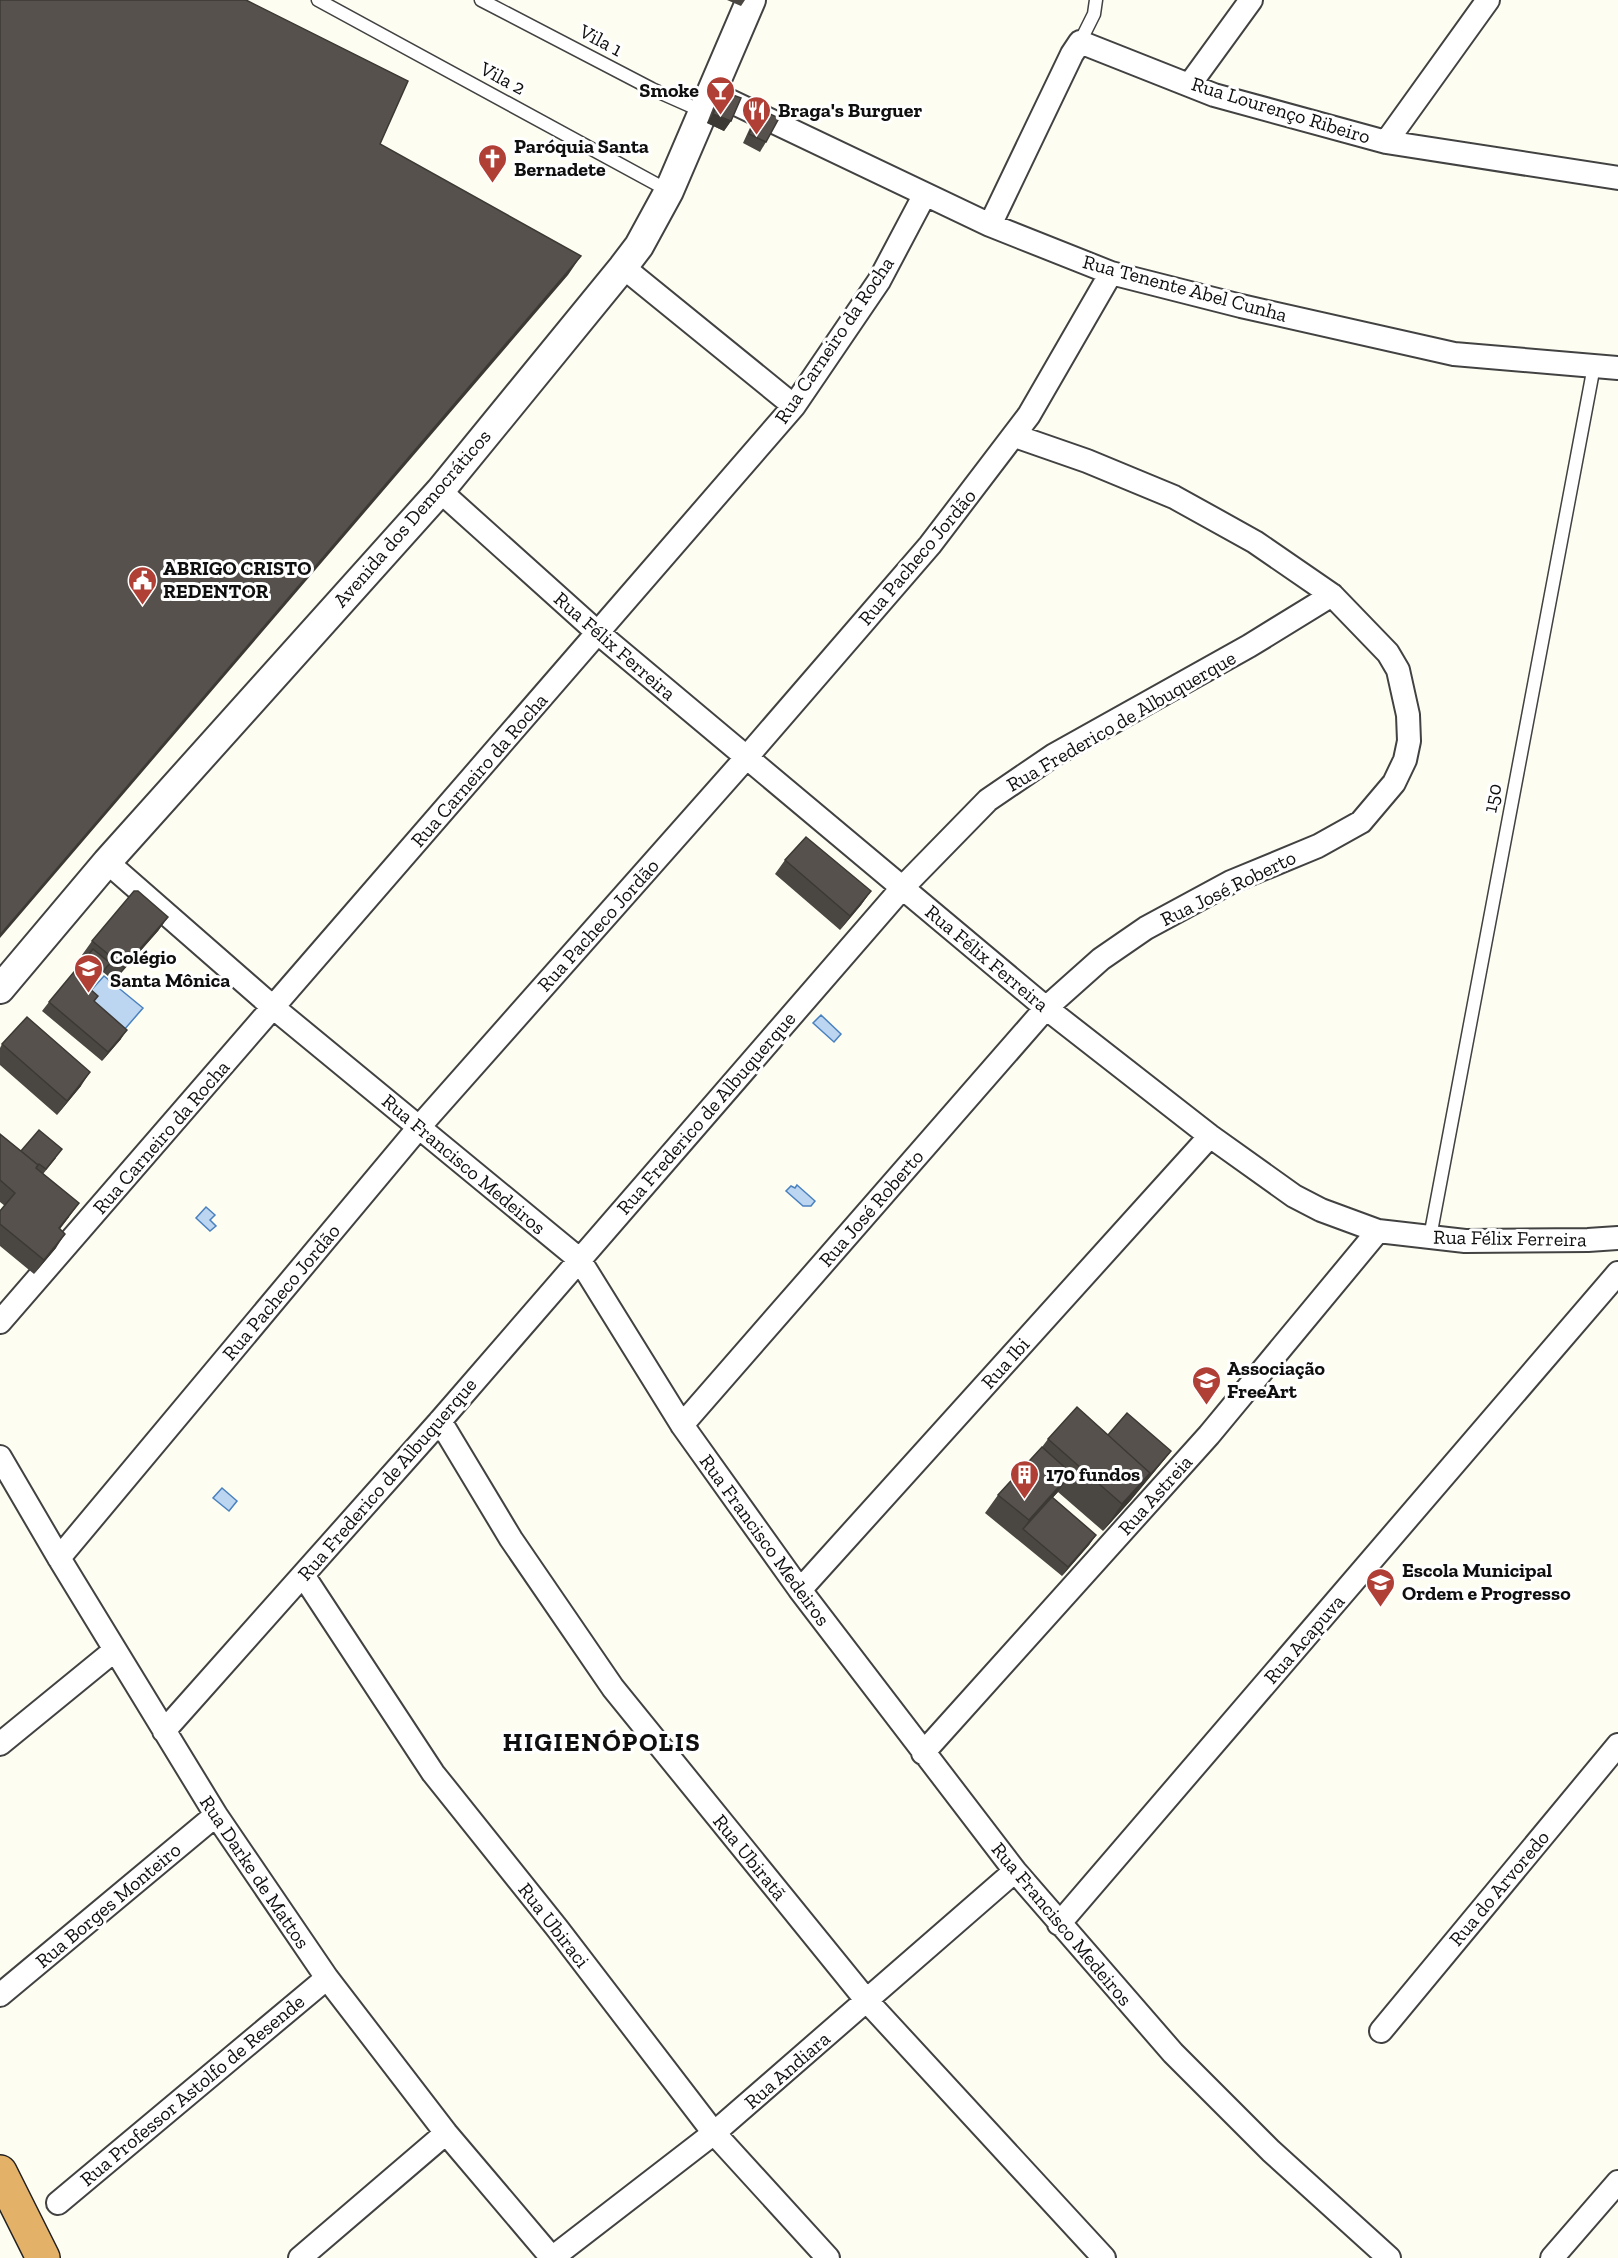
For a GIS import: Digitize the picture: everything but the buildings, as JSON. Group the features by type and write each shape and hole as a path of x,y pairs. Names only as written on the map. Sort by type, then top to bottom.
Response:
{"highway":[{"path":"0,2172 43,2258"},
{"path":"0,2208 32,2258"}],"street":[{"name":"Avenida dos Democráticos","path":"0,988 107,862 440,491 639,246 669,191 751,0"},
{"path":"1190,84 1251,0"},
{"path":"1386,142 1488,0"},
{"name":"Rua Lourenço Ribeiro","path":"1080,42 1214,94 1386,142 1614,172"},
{"path":"990,225 1072,54 1080,42"},
{"name":"Rua Tenente Abel Cunha","path":"708,102 925,194 990,225 1111,273 1241,306 1454,354 1618,368"},
{"name":"Rua Carneiro da Rocha","path":"0,1322 794,406 879,281 925,194"},
{"path":"623,267 794,406"},
{"name":"Rua Pacheco Jordão","path":"59,1558 420,1126 746,758 930,545 1029,415 1111,273"},
{"name":"Rua José Roberto","path":"682,1425 1046,1008 1101,959 1146,928 1231,882 1318,846 1361,822 1394,783 1405,760 1409,741 1408,715 1398,670 1388,653 1332,595 1255,542 1174,497 1087,461 1015,436"},
{"name":"Rua Félix Ferreira","path":"440,491 597,632 1046,1008 1210,1136 1294,1196 1321,1210 1378,1231 1430,1238 1465,1241 1618,1238"},
{"name":"Rua Frederico de Albuquerque","path":"164,1731 440,1421 903,887 988,800 1054,755 1249,646 1332,595"},
{"name":"Rua Francisco Medeiros","path":"107,862 274,1008 579,1259 682,1425 800,1590 1015,1871 1059,1924 1182,2061 1271,2151 1389,2258"},
{"name":"Rua Ibi","path":"800,1590 1210,1136"},
{"name":"Rua Astreia","path":"923,1753 1209,1435 1378,1231"},
{"name":"Rua Acapuva","path":"1059,1924 1618,1273"},
{"name":"Rua Ubiratã","path":"440,1421 511,1539 613,1688 867,2001 1104,2258"},
{"name":"Rua Darke de Mattos","path":"0,1457 7,1489 59,1558 216,1815 327,1978 446,2133 552,2258"},
{"name":"Rua Ubiraci","path":"303,1575 433,1773 557,1928 714,2133 828,2258"},
{"path":"0,1744 115,1650"},
{"name":"Rua do Arvoredo","path":"1381,2031 1618,1745"},
{"name":"Rua Borges Monteiro","path":"0,1995 216,1815"},
{"name":"Rua Andiara","path":"552,2258 714,2133 1015,1871"},
{"name":"Rua Professor Astolfo de Resende","path":"58,2203 327,1978"},
{"path":"300,2258 446,2133"},
{"path":"1552,2258 1618,2182"}],"lane":[{"name":"Vila 2","path":"318,0 669,191"},
{"name":"Vila 1","path":"481,0 652,89 708,102"},
{"path":"1080,42 1094,14 1096,0"},
{"name":"150","path":"1430,1238 1594,366"}],"water":[{"path":"104,976 143,1008 124,1030 85,997"},
{"path":"821,1015 841,1034 834,1042 813,1023"},
{"path":"797,1185 815,1201 811,1206 803,1206 786,1191 791,1186 795,1188"},
{"path":"206,1207 215,1215 210,1220 216,1226 210,1231 196,1218"},
{"path":"222,1488 237,1501 229,1511 213,1498"}],"place":[{"name":"Smoke","path":"720,116"},
{"name":"Braga's Burguer","path":"757,136"},
{"name":"Paróquia Santa Bernadete","path":"493,184"},
{"name":"ABRIGO CRISTO REDENTOR","path":"142,606"},
{"name":"Colégio Santa Mônica","path":"89,994"},
{"name":"Associação FreeArt","path":"1206,1406"},
{"name":"170 fundos","path":"1025,1500"},
{"name":"Escola Municipal Ordem e Progresso","path":"1381,1608"}],"district":[{"name":"HIGIENÓPOLIS","path":"602,1742"}]}
